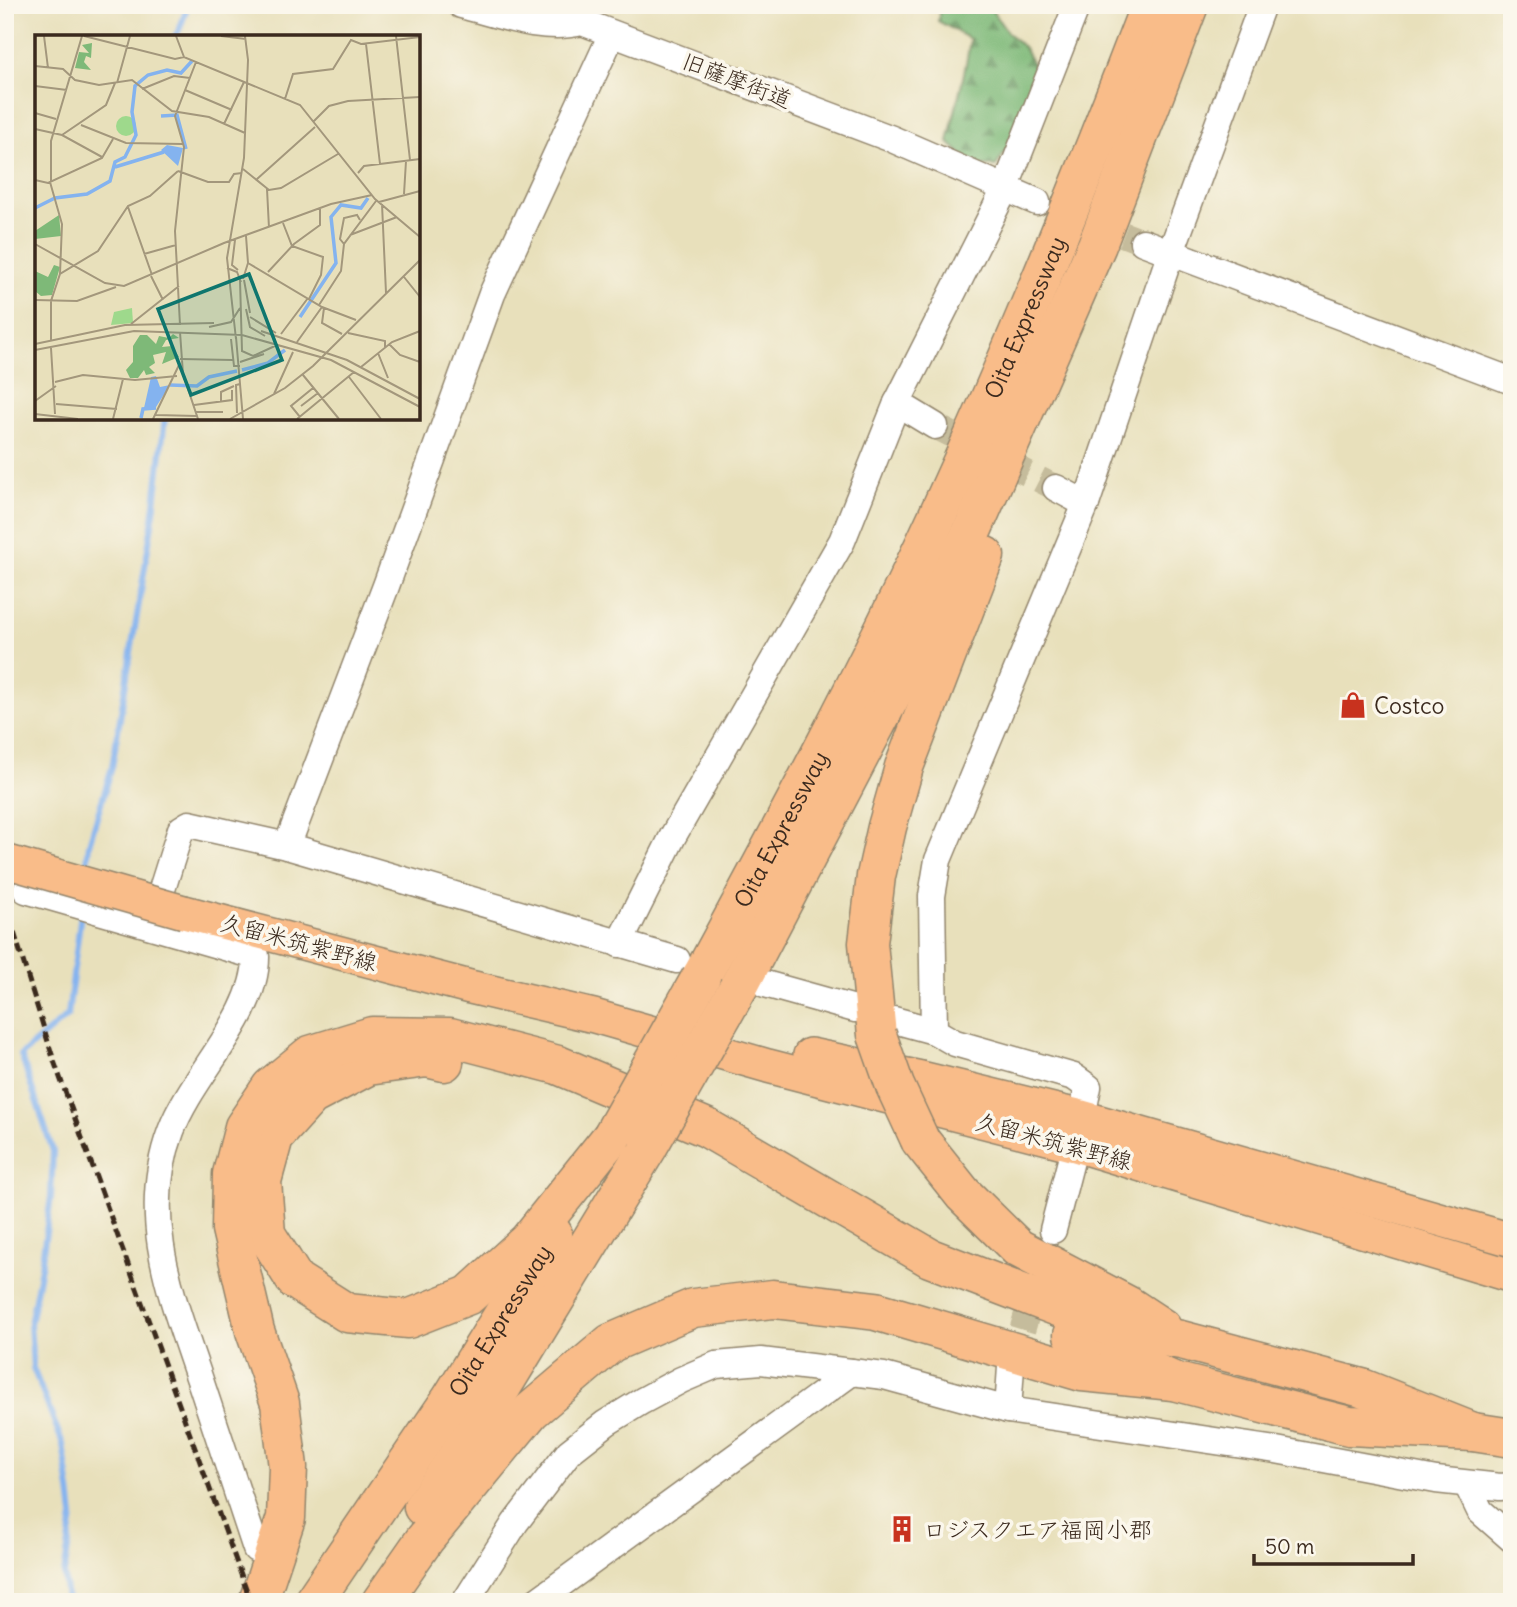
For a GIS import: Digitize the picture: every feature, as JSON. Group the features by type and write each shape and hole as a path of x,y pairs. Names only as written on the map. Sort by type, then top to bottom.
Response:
{"highway":[{"name":"Oita Expressway","path":"313,1602 451,1399 612,1136 689,969 849,698 936,519 1030,310 1150,5"},
{"name":"Oita Expressway","path":"358,1602 482,1418 648,1147 751,986 972,531 1097,245 1189,5"},
{"path":"1097,245 1037,423 904,768 876,876 868,943 875,1021 895,1086 920,1140 963,1194 1017,1248 1127,1305 1181,1340"},
{"path":"260,1597 286,1518 289,1467 280,1403 255,1331 231,1228 232,1174 244,1127 271,1087 310,1055 372,1036 450,1037 558,1065 707,1128 930,1258 1113,1328 1181,1340 1362,1388 1473,1432"},
{"path":"612,1136 528,1241 469,1295 408,1319 347,1313 295,1280 265,1234 262,1181 274,1137 311,1096 368,1066 427,1058 530,1078 700,1147 904,1266 1098,1345 1173,1381"},
{"path":"380,1602 425,1539 531,1411 611,1343 693,1308 773,1300 876,1311 1082,1372 1173,1381 1349,1426 1473,1432 1512,1438"}],"main road":[{"name":"久留米筑紫野線","path":"5,861 184,912 457,984 594,1016 771,1047 921,1078 1512,1276"},
{"name":"久留米筑紫野線","path":"1079,1131 1512,1240"}],"street":[{"name":"旧薩摩街道","path":"461,5 540,24 564,27 582,22 892,139 1037,202"},
{"path":"551,5 582,22"},
{"path":"619,944 673,836 842,541 897,403 1005,189 1077,5"},
{"path":"934,1031 932,896 938,860 1086,505 1171,252 1262,5"},
{"path":"287,846 386,586 492,294 612,34"},
{"path":"1143,242 1512,381"},
{"path":"897,403 935,426"},
{"path":"1056,488 1086,505"},
{"path":"151,926 181,829 189,824 287,846 619,944 689,969"},
{"path":"26,890 256,956 256,975 247,999 189,1093 171,1129 157,1175 158,1222 166,1280 256,1549"},
{"path":"751,986 875,1021 934,1031 955,1043 1074,1077 1088,1087 1053,1230"},
{"path":"465,1602 515,1523 569,1452 606,1423 642,1401 716,1365 761,1361 884,1376 1007,1410 1276,1450 1436,1480 1512,1486"},
{"path":"1007,1410 1011,1367"},
{"path":"536,1602 852,1372"},
{"path":"1467,1484 1480,1511 1512,1539"}],"green space":[{"path":"945,5 994,5 993,12 1007,32 1025,49 1036,70 1006,150 996,166 975,166 948,142 970,39 938,21 940,10"}],"waterway":[{"path":"176,35 188,5"},
{"path":"86,874 89,844 112,767 154,512 165,420"},
{"path":"67,1602 64,1574 73,1517 70,1490 63,1444 33,1368 30,1324 51,1197 53,1151 21,1055 68,1015 81,913"}],"tunnel":[{"path":"1087,221 1143,242"},
{"path":"935,426 1056,488"},
{"path":"1011,1367 1037,1281"}],"railway":[{"path":"5,903 54,1061 251,1602"}],"place":[{"name":"Costco","path":"1353,705"},
{"name":"ロジスクエア福岡小郡","path":"902,1529"}]}
